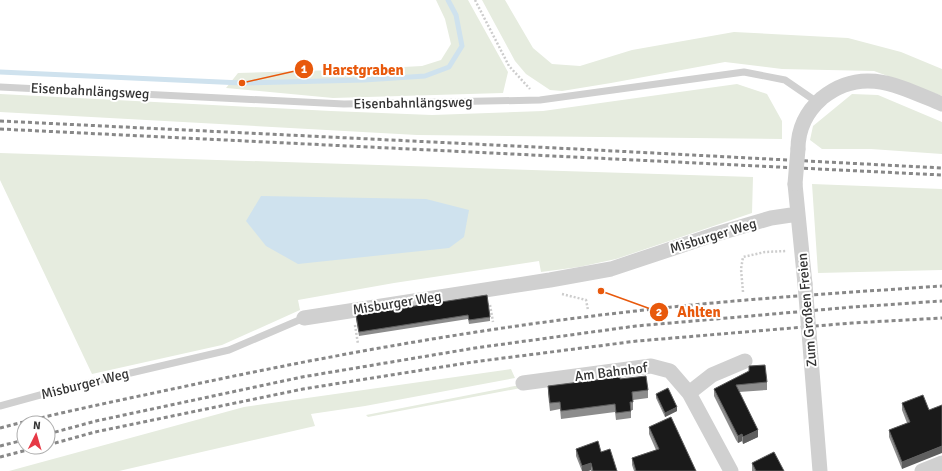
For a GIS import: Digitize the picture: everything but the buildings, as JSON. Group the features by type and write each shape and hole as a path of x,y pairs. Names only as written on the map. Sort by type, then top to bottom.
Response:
{"street":[{"path":"817,102 831,91 844,84 862,81 878,81 894,84 942,104"},
{"name":"Zum Großen Freien","path":"817,102 806,116 800,129 795,184 805,284 820,471"},
{"name":"Misburger Weg","path":"304,318 550,280 611,269 713,235 771,218 798,214"},
{"path":"689,393 712,375 745,360"},
{"name":"Am Bahnhof","path":"523,383 652,366 670,372 689,393 731,471"},
{"path":"922,471 942,463"}],"lane":[{"name":"Eisenbahnlängsweg","path":"0,87 344,104 540,100 744,72 785,80 817,102"},
{"name":"Misburger Weg","path":"0,406 62,389 229,350 304,318"}],"path":[{"path":"475,0 509,66 540,100"},
{"path":"743,292 741,269 743,257 765,252 791,251"},
{"path":"550,280 552,292 586,300 588,310"}],"shaded area":[{"path":"436,0 468,0 508,72 503,93 333,98 226,88 238,73 422,66 441,60 451,44 445,19"},
{"path":"482,0 505,0 533,48 552,64 580,66 632,50 734,32 848,38 901,52 942,69 942,96 874,71 782,69 725,62 562,91 550,90 526,74 515,61"},
{"path":"737,84 767,94 782,121 782,139 417,135 0,112 0,94 432,115 543,111"},
{"path":"852,94 878,95 942,122 942,154 871,149 822,149 810,140 813,126"},
{"path":"0,153 753,177 752,213 616,259 579,267 541,272 539,261 394,283 298,300 300,310 222,345 92,374 0,180"},
{"path":"812,184 942,189 942,270 818,273"},
{"path":"511,369 515,378 365,406 311,414 315,426 119,471 9,471 244,407"},
{"path":"520,385 521,388 368,417 366,415"}],"water":[{"path":"261,196 426,199 469,210 464,237 449,248 298,264 266,246 246,221"}],"waterway":[{"path":"0,72 242,83 364,80 425,76 449,67 462,46 456,15 448,0"}],"railway":[{"path":"0,121 942,168"},
{"path":"0,129 942,175"},
{"path":"0,428 73,410 251,373 360,351 470,333 581,317 712,303 942,286"},
{"path":"56,432 96,421 302,377 475,348 636,326 853,307 942,301"},
{"path":"56,443 95,432 303,389 473,362 637,341 852,323 942,318"},
{"path":"0,446 16,442"},
{"path":"0,457 16,453"}],"place":[{"name":"Harstgraben","path":"242,83"},
{"name":"Ahlten","path":"601,291"}]}
